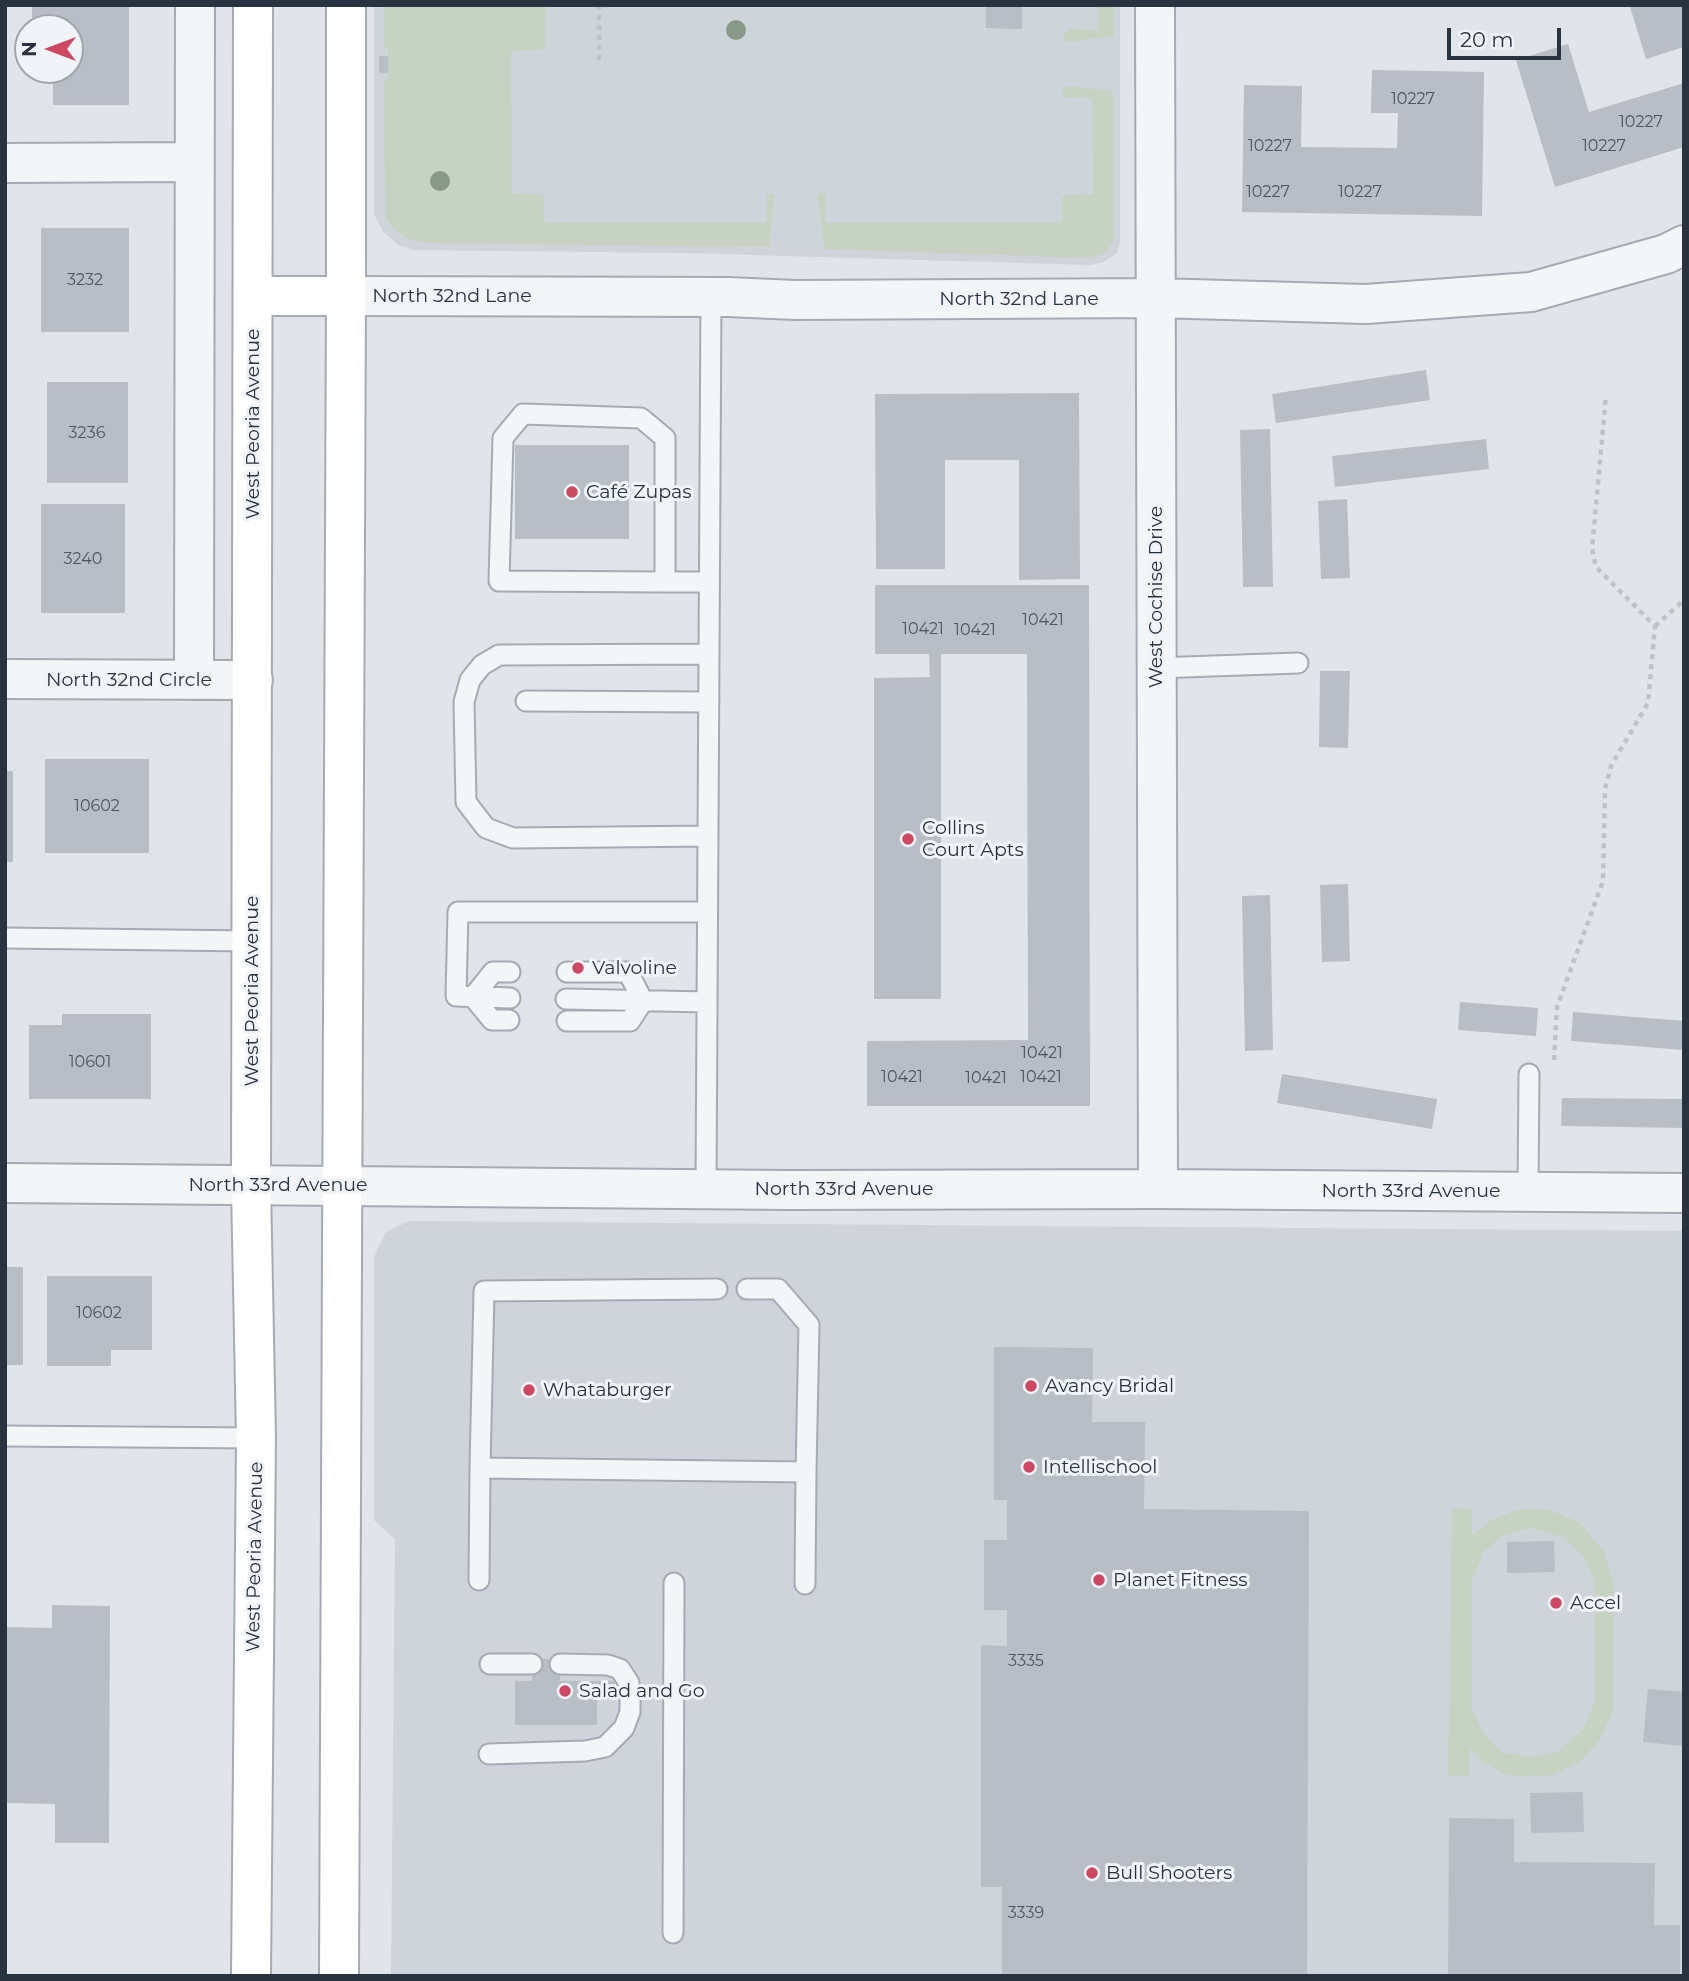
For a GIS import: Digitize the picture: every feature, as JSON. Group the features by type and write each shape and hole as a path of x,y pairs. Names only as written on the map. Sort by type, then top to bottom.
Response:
{"main road":[{"name":"West Peoria Avenue","path":"251,1976 256,1438 251,1186 253,5"},
{"path":"339,1976 346,5"},
{"path":"254,296 346,296"}],"street":[{"path":"194,680 195,5"},
{"name":"West Cochise Drive","path":"1155,5 1158,1189"},
{"path":"5,163 194,162"},
{"name":"North 32nd Lane","path":"346,296 711,297 795,300 1156,298 1366,304 1531,292 1665,254 1684,245"},
{"name":"North 32nd Circle","path":"5,679 253,680"},
{"name":"North 33rd Avenue","path":"5,1184 1684,1193"}],"lane":[{"path":"706,1189 711,297"},
{"path":"665,582 665,438 640,418 523,414 503,438 499,581 665,582 709,582"},
{"path":"708,836 513,838 485,828 466,802 464,702 470,680 482,665 499,655 709,654"},
{"path":"1156,668 1298,663"},
{"path":"526,701 709,702"},
{"path":"510,998 456,996 458,912 707,912"},
{"path":"5,938 252,941"},
{"path":"473,997 492,972 510,972"},
{"path":"568,972 628,972 643,1000"},
{"path":"473,997 492,1020 509,1020"},
{"path":"566,999 707,1002"},
{"path":"568,1021 630,1021 643,1000"},
{"path":"1528,1191 1529,1074"},
{"path":"478,1580 484,1291 717,1289"},
{"path":"747,1289 778,1289 809,1325 804,1584"},
{"path":"5,1436 256,1438"},
{"path":"480,1468 806,1472"},
{"path":"673,1933 674,1583"},
{"path":"490,1664 532,1664"},
{"path":"489,1754 585,1751 605,1747 624,1728 630,1712 630,1696 629,1683 620,1669 608,1665 560,1664"}],"path":[{"path":"599,5 599,63"},
{"path":"1606,395 1592,550 1596,566 1655,626"},
{"path":"1554,1061 1558,1007 1603,881 1605,789 1611,766 1648,703 1655,626 1684,600"}],"shaded area":[{"path":"374,5 1120,5 1120,242 1117,253 1104,262 1090,265 684,253 413,250 397,244 383,231 374,214"},
{"path":"409,1221 1684,1231 1684,1976 391,1976 395,1539 374,1520 374,1257 386,1232"}],"green space":[{"path":"384,5 546,5 545,47 541,50 511,51 512,193 543,195 545,223 767,223 767,195 770,193 774,195 769,247 424,243 406,238 392,227 385,216 384,81 388,81 388,48 384,46"},
{"path":"1098,5 1114,5 1114,36 1069,42 1064,39 1064,33 1071,29 1098,30"},
{"path":"1066,86 1113,91 1114,236 1111,245 1103,253 1089,258 825,249 817,194 820,192 825,195 825,223 1062,223 1062,198 1066,195 1093,194 1092,98 1064,97 1061,89"},
{"path":"1452,1508 1472,1509 1472,1535 1493,1519 1519,1509 1547,1509 1579,1522 1604,1552 1614,1585 1613,1711 1599,1741 1579,1762 1552,1775 1526,1777 1505,1774 1481,1761 1470,1748 1469,1777 1448,1776","holes":["1531,1528 1562,1537 1584,1556 1594,1581 1595,1701 1584,1728 1559,1751 1531,1757 1502,1752 1484,1734 1472,1709 1472,1581 1483,1553 1501,1536"]}],"building":[{"path":"32,5 129,5 129,105 53,105 53,84 84,84 84,14 32,14"},
{"path":"986,5 1022,5 1022,29 986,28"},
{"path":"1684,5 1684,47 1646,59 1630,7"},
{"path":"1568,44 1589,112 1684,83 1684,147 1555,187 1516,60"},
{"path":"379,56 388,56 388,73 379,73"},
{"path":"1372,70 1484,72 1482,216 1242,212 1244,85 1302,86 1301,147 1397,148 1398,113 1371,113"},
{"path":"41,228 129,228 129,332 41,332"},
{"path":"1426,370 1430,400 1276,423 1272,394"},
{"path":"47,382 128,382 128,483 47,483"},
{"path":"1079,393 1080,579 1019,580 1019,460 945,460 945,569 876,569 875,394"},
{"path":"1270,429 1273,587 1243,587 1240,430"},
{"path":"1486,439 1489,469 1335,487 1332,456"},
{"name":"Café Zupas","path":"515,445 629,445 629,539 515,539"},
{"path":"1347,499 1350,578 1321,579 1318,501"},
{"path":"41,504 125,504 125,613 41,613"},
{"name":"Collins Court Apts","path":"875,585 1089,585 1090,1106 867,1106 867,1041 1028,1040 1027,654 941,654 941,999 874,999 874,678 930,677 929,654 875,654"},
{"path":"1320,671 1350,671 1348,748 1319,747"},
{"path":"45,759 149,759 149,853 45,853"},
{"path":"5,771 13,771 13,862 5,862"},
{"path":"1348,884 1350,961 1322,962 1320,885"},
{"path":"1270,895 1273,1050 1245,1051 1242,896"},
{"path":"1460,1002 1538,1008 1536,1036 1458,1030"},
{"path":"1573,1012 1684,1021 1684,1050 1571,1041"},
{"path":"62,1014 151,1014 151,1099 29,1099 29,1025 62,1025"},
{"path":"1282,1074 1437,1099 1432,1129 1277,1103"},
{"path":"1562,1098 1684,1099 1684,1128 1561,1126"},
{"path":"5,1267 23,1267 23,1365 5,1365"},
{"path":"47,1276 152,1276 152,1350 111,1350 111,1366 47,1366"},
{"path":"994,1347 1093,1348 1092,1422 1145,1422 1144,1509 1309,1511 1307,1976 1002,1976 1002,1887 981,1887 981,1645 1007,1646 1007,1610 984,1610 984,1540 1007,1540 1007,1500 994,1500"},
{"path":"1554,1541 1555,1572 1507,1573 1507,1542"},
{"path":"52,1605 110,1606 109,1843 55,1843 55,1804 5,1803 5,1627 52,1628"},
{"name":"Salad and Go","path":"532,1659 560,1659 560,1681 615,1681 615,1700 597,1700 597,1725 515,1725 515,1681 532,1681"},
{"path":"1648,1689 1684,1692 1684,1746 1643,1742"},
{"path":"1583,1792 1584,1832 1531,1833 1530,1793"},
{"path":"1449,1818 1514,1819 1514,1862 1655,1863 1654,1925 1680,1925 1680,1976 1448,1976"}],"place":[{"name":"Café Zupas","path":"572,492"},
{"name":"Collins Court Apts","path":"908,839"},
{"name":"Valvoline","path":"578,968"},
{"name":"Avancy Bridal","path":"1031,1386"},
{"name":"Whataburger","path":"529,1390"},
{"name":"Intellischool","path":"1029,1467"},
{"name":"Planet Fitness","path":"1099,1580"},
{"name":"Accel","path":"1556,1603"},
{"name":"Salad and Go","path":"565,1691"},
{"name":"Bull Shooters","path":"1092,1873"}]}
